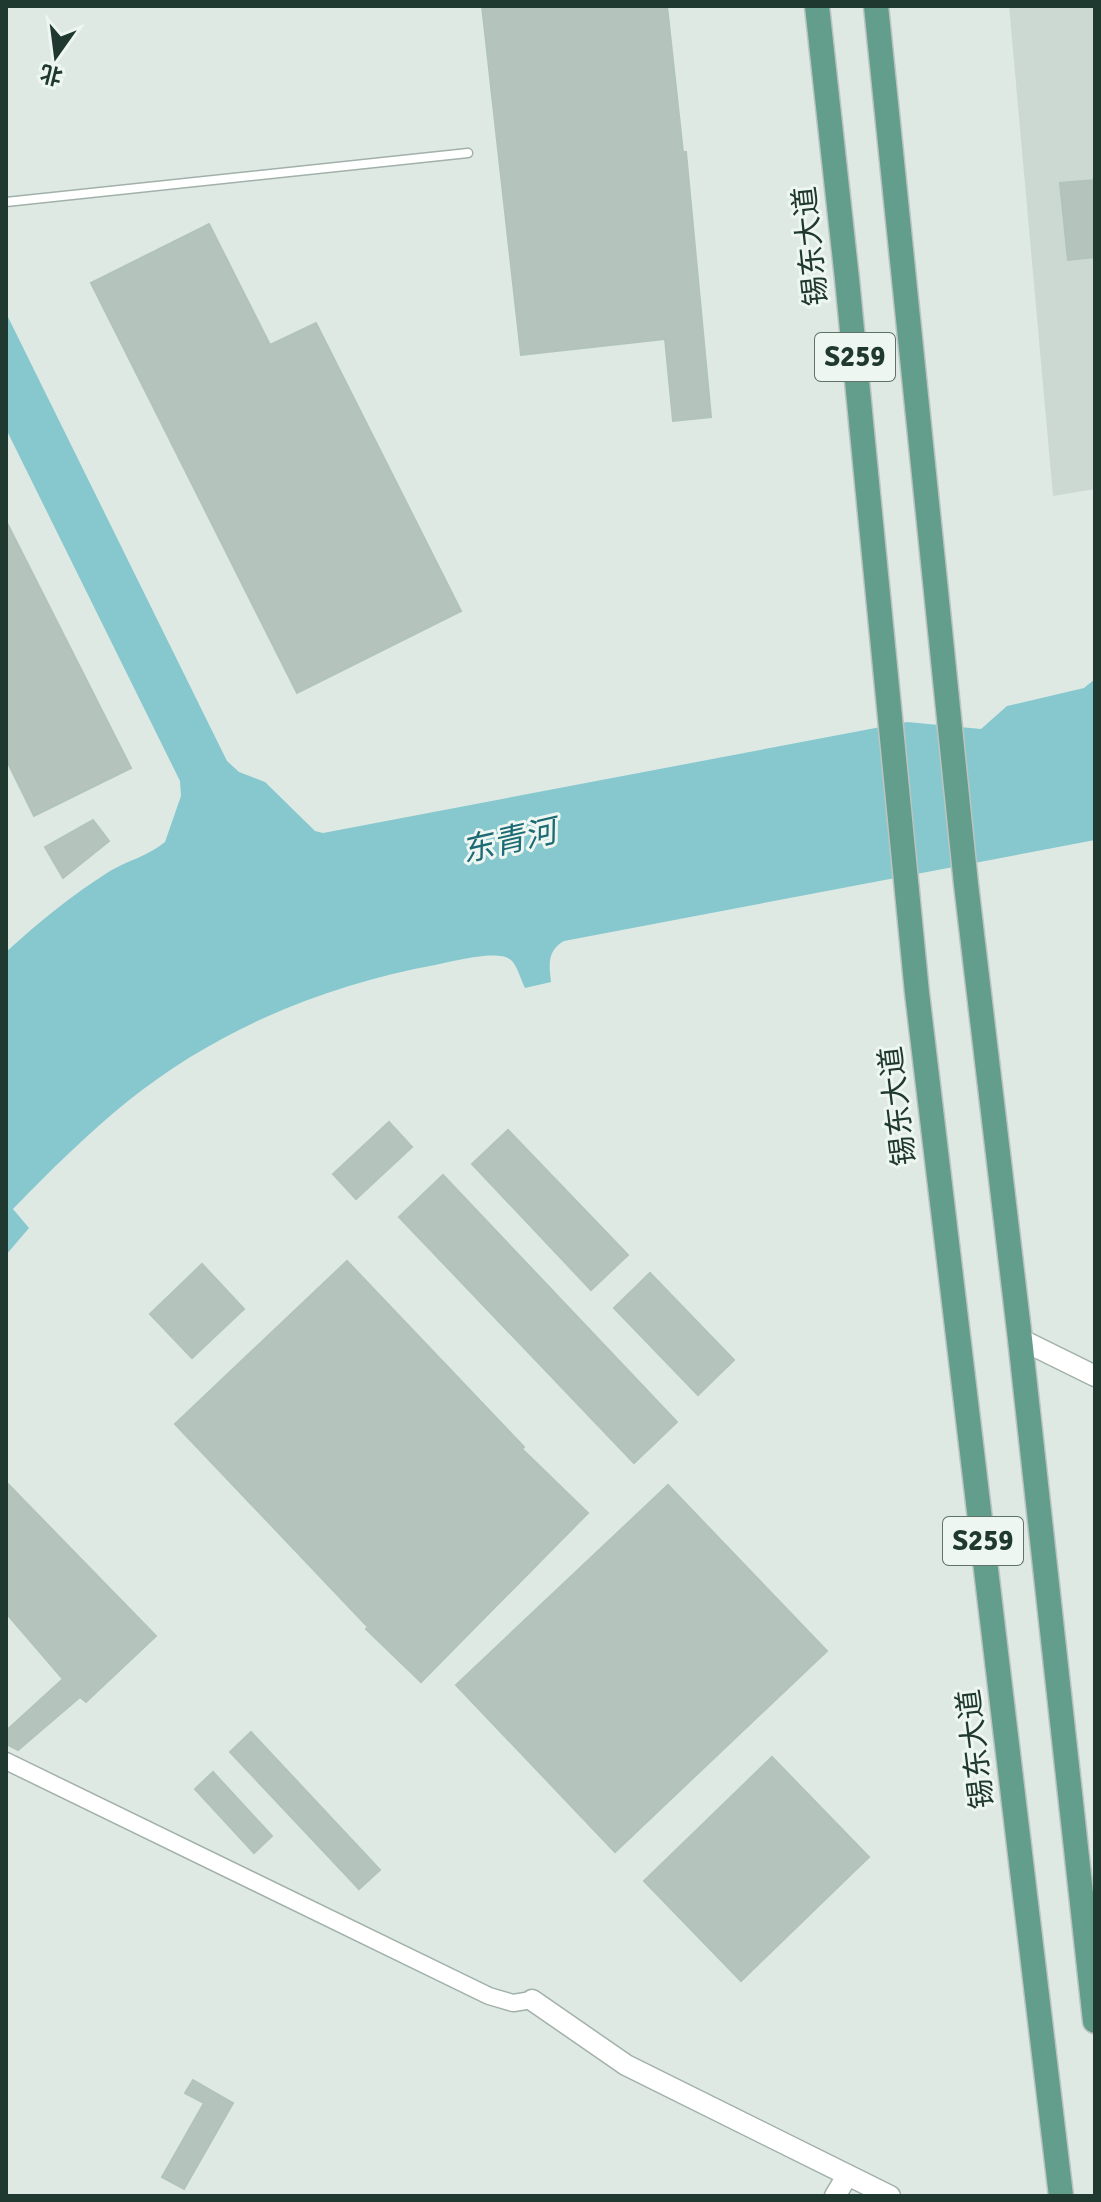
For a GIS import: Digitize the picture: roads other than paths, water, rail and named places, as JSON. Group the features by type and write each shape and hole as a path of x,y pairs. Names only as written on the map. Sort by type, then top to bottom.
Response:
{"main road":[{"name":"锡东大道","path":"817,6 918,1009 1061,2196"},
{"name":"S259","path":"876,6 966,884 1095,2021"}],"street":[{"path":"1020,1339 1095,1376"},
{"path":"6,1761 489,1996 513,2003 532,2000 626,2065 890,2196"},
{"path":"835,2196 847,2176"}],"lane":[{"path":"6,202 468,153"}],"water":[{"name":"东青河","path":"6,313 227,761 239,772 265,782 315,831 323,833 907,722 981,729 1007,706 1084,688 1095,679 1095,840 564,941 552,954 551,982 525,988 512,961 506,957 487,956 394,974 313,998 235,1032 162,1076 128,1101 69,1153 13,1209 29,1228 6,1255 6,952 96,880 165,842 181,796 180,781 6,429"}]}
